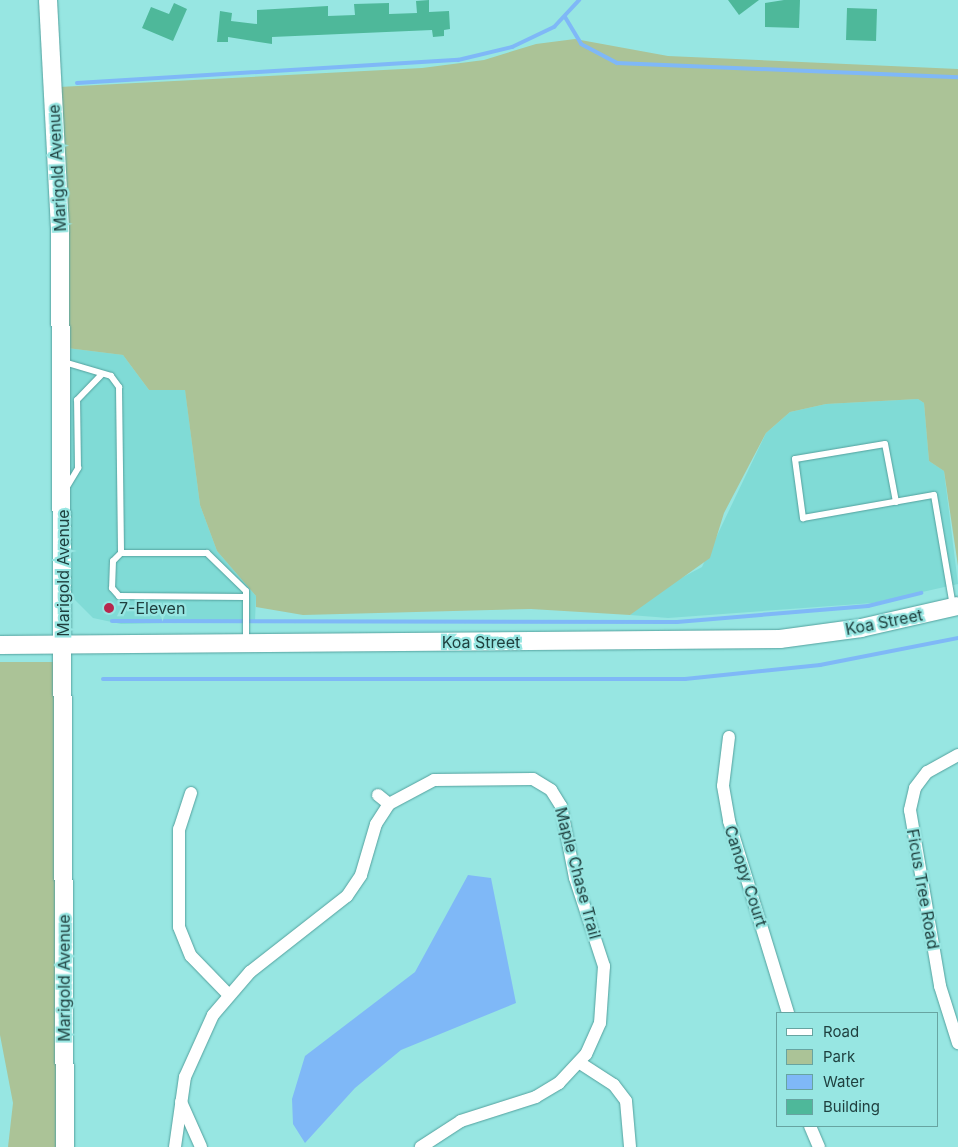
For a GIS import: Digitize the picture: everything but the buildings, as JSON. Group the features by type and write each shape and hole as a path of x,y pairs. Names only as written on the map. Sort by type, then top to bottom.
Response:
{"main road":[{"name":"Marigold Avenue","path":"48,0 61,359 63,493 65,1147"},
{"name":"Koa Street","path":"0,645 780,639 861,628 956,607"}],"street":[{"name":"Canopy Court","path":"729,737 723,786 729,821 788,1012"},
{"name":"Ficus Tree Road","path":"958,755 926,772 915,788 910,810 940,986 958,1043"},
{"name":"Maple Chase Trail","path":"175,1147 180,1094 196,1046 228,994 347,896 362,875 376,824 389,804 418,785 452,778 522,777 552,790 561,806 575,878 605,977 600,1022 580,1063 548,1090 461,1121 421,1147"},
{"path":"191,793 179,829 179,927 195,962 228,994"},
{"path":"378,795 389,804"},
{"path":"580,1063 614,1084 626,1101 630,1147"},
{"path":"180,1094 183,1116 201,1147"},
{"path":"810,1127 819,1147"}],"lane":[{"path":"61,359 116,380 119,387 121,553"},
{"path":"63,493 78,468 77,400 100,375"},
{"path":"896,502 885,444 795,459 803,518 896,502 934,495 956,607"},
{"path":"246,598 119,596 112,588 113,561 121,553 207,553 246,591 246,598 246,643"}],"shaded area":[{"path":"67,348 123,355 149,390 185,389 200,505 217,551 256,596 255,621 121,624 93,618 71,596"},
{"path":"918,399 924,403 929,461 944,471 958,584 873,603 668,618 630,615 662,588 702,567 766,433 790,412 826,404"}],"green space":[{"path":"575,39 668,56 958,69 958,566 944,471 929,461 924,403 918,399 826,404 790,412 766,433 724,513 710,558 630,615 531,609 303,615 256,607 256,596 217,551 200,505 185,390 149,390 123,355 67,348 59,87 422,68 484,60 536,44"},
{"path":"0,662 57,662 58,1147 8,1147 13,1103 0,1035"}],"water":[{"path":"468,875 491,878 516,1003 401,1050 355,1088 305,1143 293,1124 292,1099 305,1056 415,972"}],"waterway":[{"path":"77,83 458,60 512,47 554,27 579,0"},
{"path":"565,17 581,44 617,63 958,77"},
{"path":"112,621 677,622 868,606 921,593"},
{"path":"103,679 685,679 820,665 958,638"}],"place":[{"name":"7-Eleven","path":"109,608"}]}
